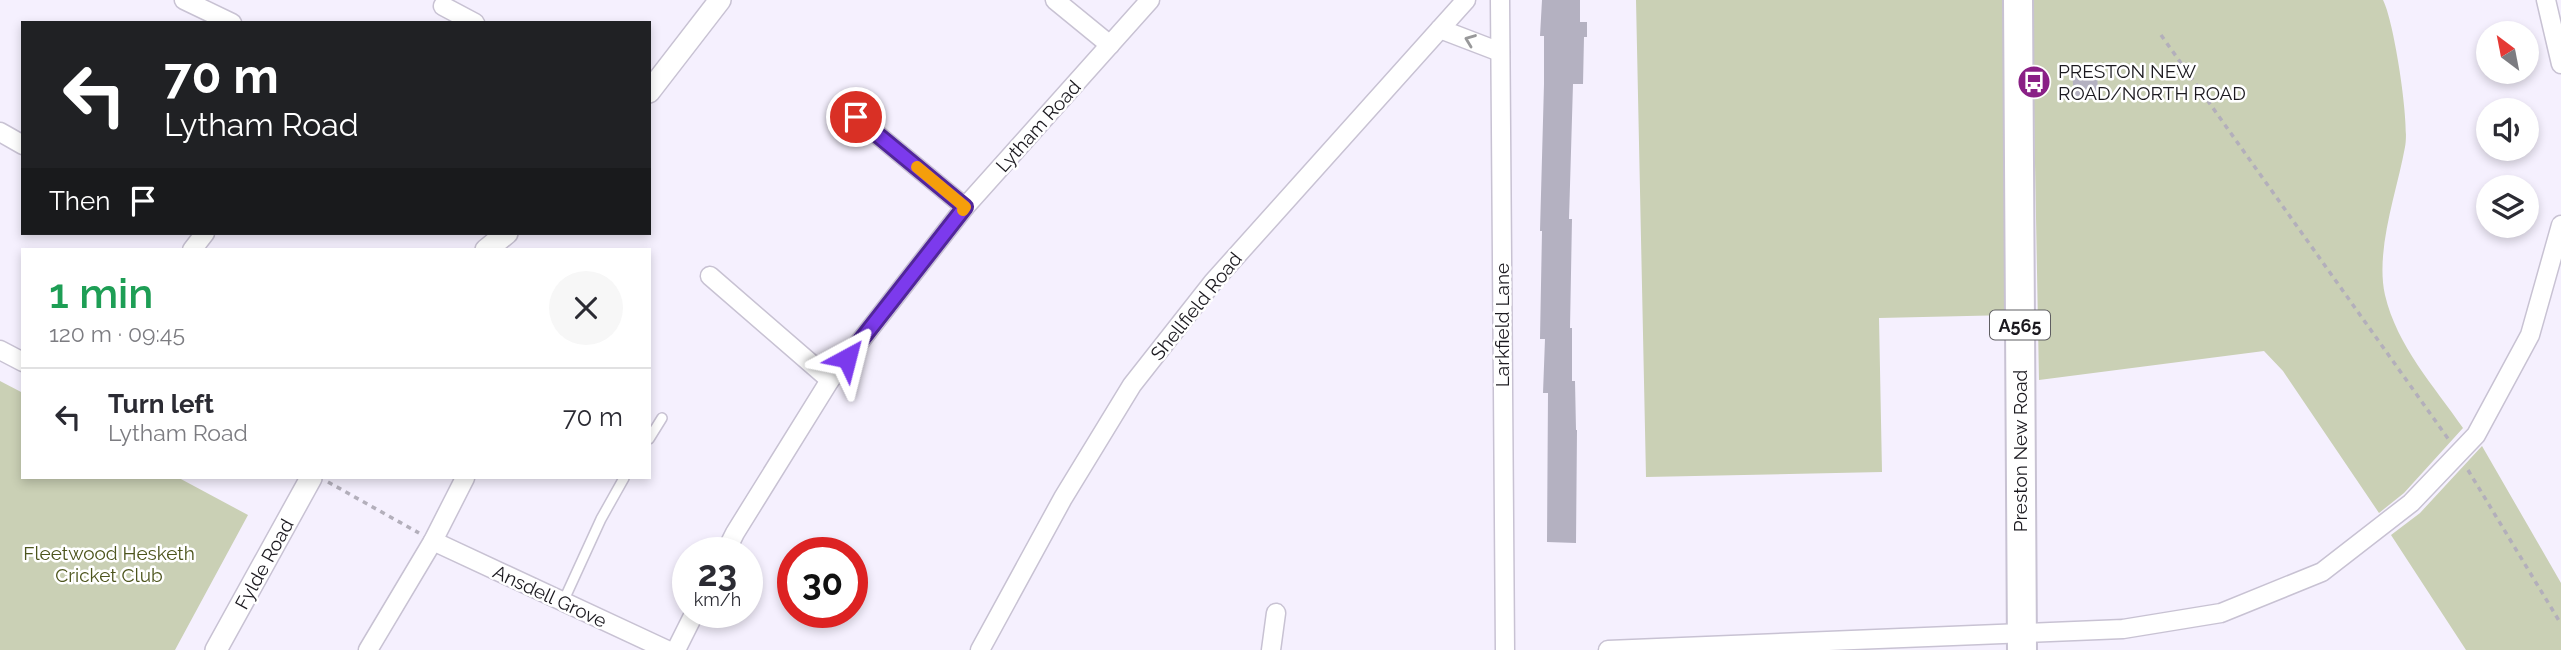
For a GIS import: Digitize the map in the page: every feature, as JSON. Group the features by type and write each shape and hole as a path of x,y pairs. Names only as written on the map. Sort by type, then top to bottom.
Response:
{"highway":[{"name":"Preston New Road","path":"2018,0 2022,642"}],"street":[{"path":"184,0 228,21"},
{"path":"651,89 720,0"},
{"path":"1055,0 1110,45"},
{"name":"Lytham Road","path":"733,537 830,380 965,207 1150,0"},
{"name":"Shellfield Road","path":"980,650 1063,498 1132,385 1213,282 1466,0"},
{"name":"Larkfield Lane","path":"1500,0 1505,650"},
{"path":"2546,0 2561,64"},
{"path":"1440,29 1500,52"},
{"path":"856,117 965,207"},
{"path":"0,132 21,144"},
{"path":"1608,650 2022,642 2221,613 2322,572 2411,503 2476,435 2530,335 2561,225"},
{"path":"488,248 505,235"},
{"path":"710,276 830,380"},
{"path":"0,351 21,361"},
{"name":"Fylde Road","path":"216,650 310,479"},
{"path":"368,650 433,541 464,479"},
{"name":"Ansdell Grove","path":"433,541 667,650"},
{"path":"1270,650 1276,613"},
{"path":"676,650 687,628"}],"lane":[{"path":"651,436 662,418"},
{"path":"563,602 601,519 623,479"}],"path":[{"path":"2161,35 2458,452 2561,624"},
{"path":"323,479 433,541"}],"green space":[{"path":"1636,0 2004,0 2011,315 1879,318 1882,472 1646,477"},
{"path":"2032,0 2383,0 2396,50 2406,135 2385,240 2385,295 2407,348 2463,428 2404,493 2379,513 2283,371 2264,351 2039,380"},
{"name":"Fleetwood Hesketh Cricket Club","path":"0,381 21,392 21,479 181,479 248,515 175,650 0,650"},
{"path":"2482,446 2561,583 2561,650 2466,650 2391,535 2420,513"}],"building":[{"path":"1542,0 1580,0 1580,22 1587,22 1583,84 1573,84 1569,219 1572,219 1572,381 1575,381 1577,430 1576,543 1547,542 1548,393 1543,393 1545,339 1540,339 1544,84 1544,36 1540,36"},
{"path":"2097,66 2098,99 2074,100 2072,68"}],"slow traffic":[{"path":"917,167 965,207 963,210"}],"place":[{"name":"PRESTON NEW ROAD/NORTH ROAD","path":"2034,82"}],"route":[{"path":"847,358 965,207 856,117"}]}
